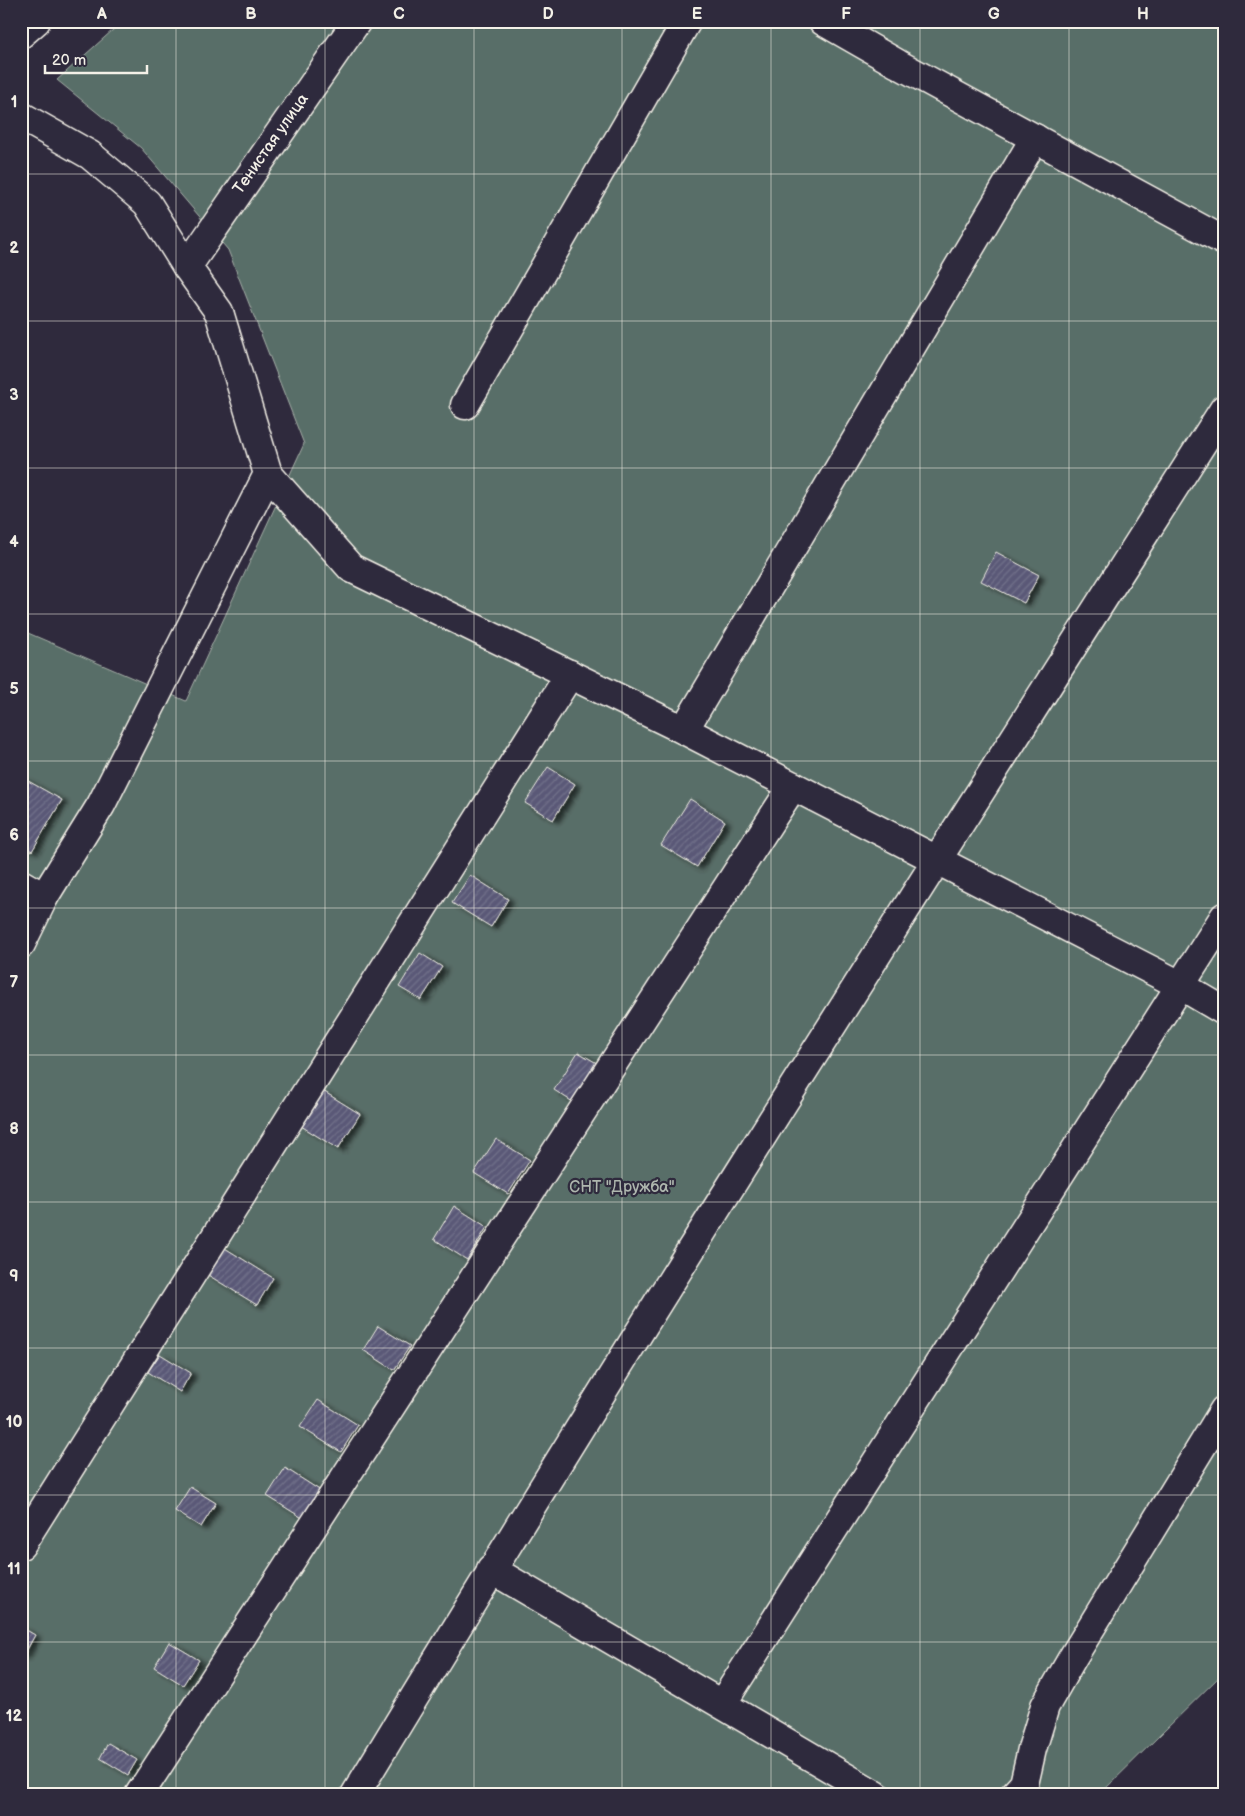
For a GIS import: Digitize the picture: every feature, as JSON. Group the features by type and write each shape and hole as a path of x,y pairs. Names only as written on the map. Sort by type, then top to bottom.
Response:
{"street":[{"path":"21,34 36,21"},
{"name":"Тенистая улица","path":"187,267 357,21"},
{"path":"465,405 687,21"},
{"path":"823,21 1224,241"},
{"path":"21,116 90,155 147,203 187,267 219,312 268,474 351,568 684,730 1180,985 1224,1011"},
{"path":"684,730 1035,138"},
{"path":"355,1795 492,1569 937,860 1224,409"},
{"path":"21,944 33,890 101,805 268,474"},
{"path":"21,1545 570,674"},
{"path":"139,1795 793,786"},
{"path":"722,1704 1224,918"},
{"path":"1014,1795 1024,1784 1045,1706 1224,1410"},
{"path":"492,1569 876,1795"}],"green space":[{"name":"СНТ \"Дружба\"","path":"123,21 1224,21 1224,1672 1099,1795 21,1795 21,630 186,701 304,444 228,250 141,148 57,80"}],"building":[{"path":"996,552 1039,575 1024,603 981,581"},
{"path":"548,767 575,784 553,820 525,803"},
{"path":"21,777 62,800 32,851 21,844"},
{"path":"690,799 725,821 697,867 661,845"},
{"path":"470,875 508,899 491,927 452,903"},
{"path":"420,953 442,967 421,1000 399,987"},
{"path":"578,1052 600,1065 576,1104 554,1090"},
{"path":"323,1091 360,1114 338,1149 301,1126"},
{"path":"496,1139 530,1160 508,1194 474,1173"},
{"path":"454,1206 487,1227 467,1260 434,1239"},
{"path":"220,1245 273,1278 257,1305 203,1272"},
{"path":"378,1326 410,1346 394,1370 363,1350"},
{"path":"160,1354 191,1373 180,1392 148,1372"},
{"path":"318,1400 358,1425 341,1452 300,1427"},
{"path":"285,1468 321,1491 304,1519 267,1496"},
{"path":"190,1487 216,1503 201,1527 175,1511"},
{"path":"21,1627 35,1635 23,1657 21,1656"},
{"path":"169,1642 199,1660 183,1685 154,1667"},
{"path":"108,1743 137,1760 128,1775 100,1758"}]}
